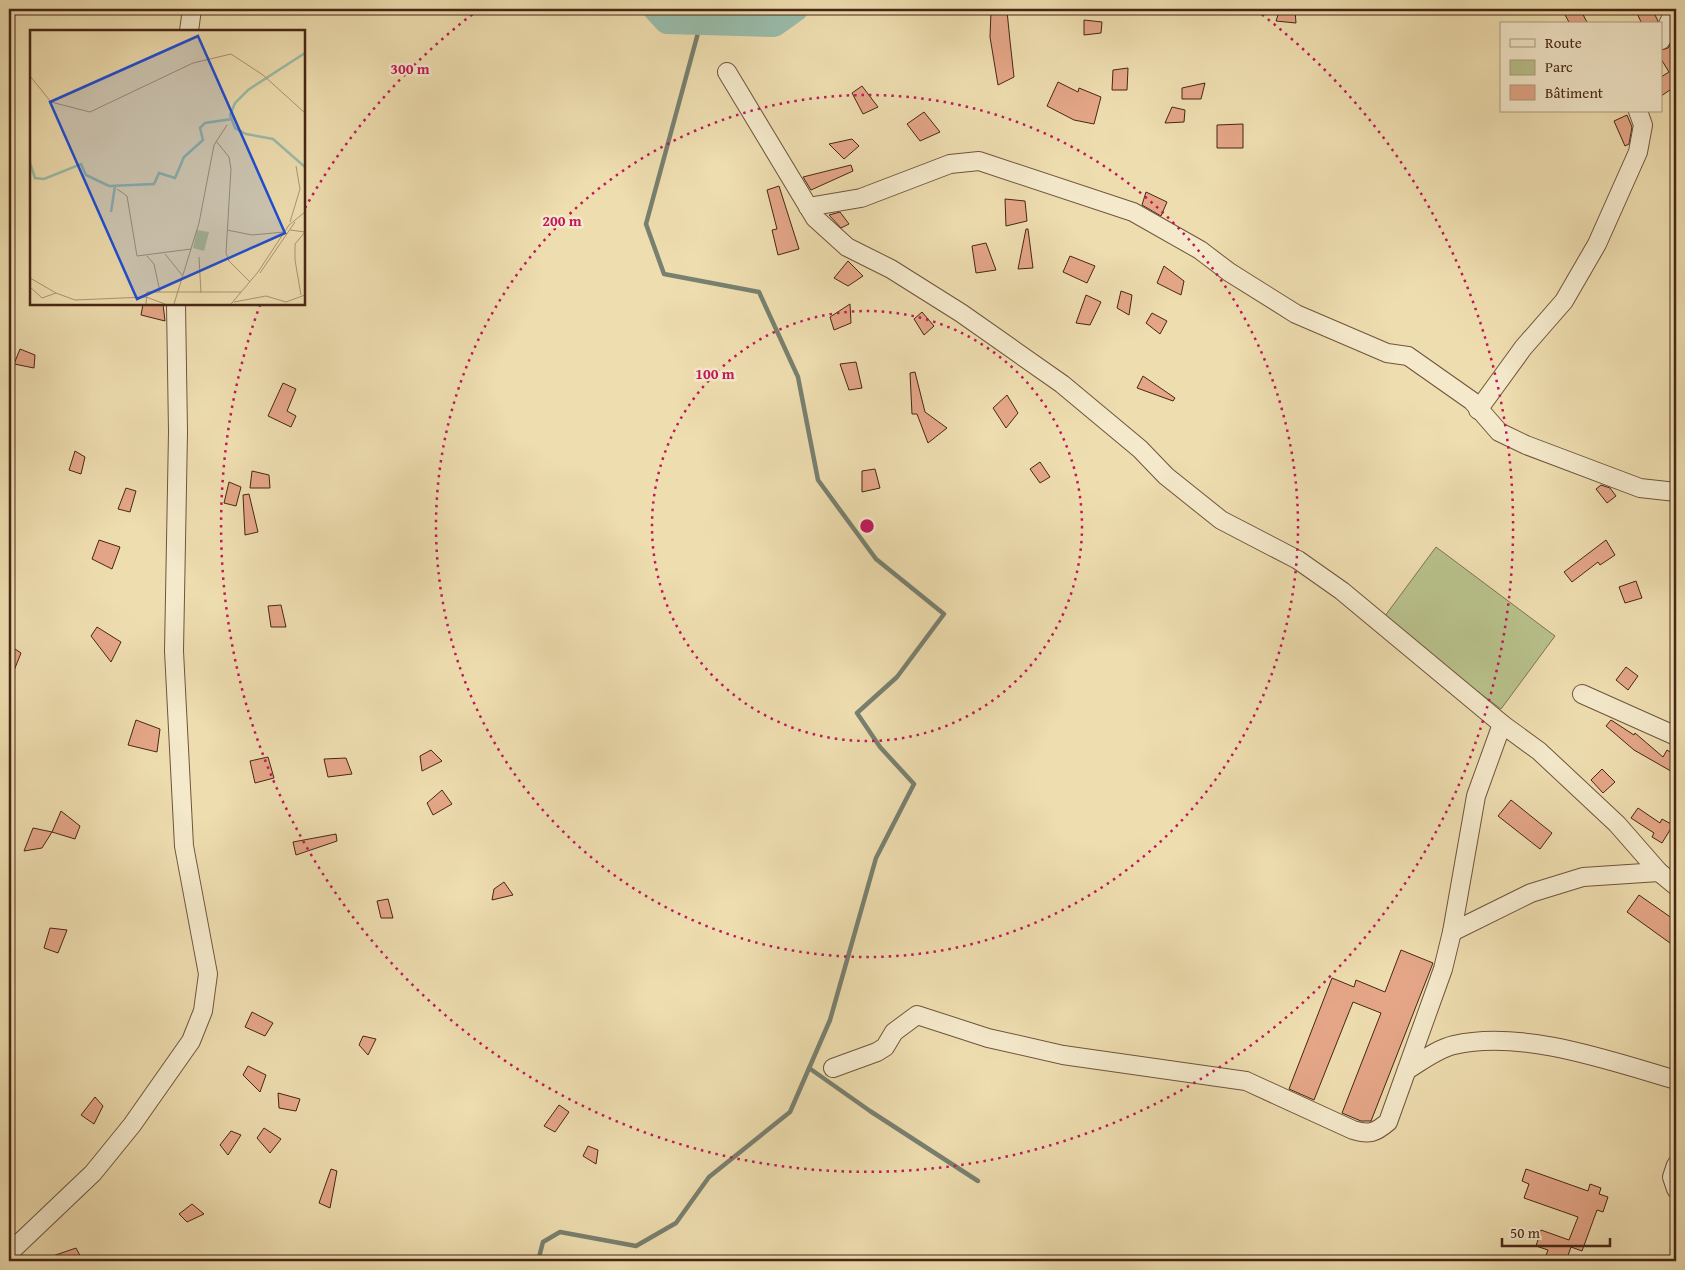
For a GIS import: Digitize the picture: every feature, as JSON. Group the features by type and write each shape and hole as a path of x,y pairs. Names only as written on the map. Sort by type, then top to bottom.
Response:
{"street":[{"path":"189,30 192,9"},
{"path":"1662,38 1676,9"},
{"path":"727,72 815,218 847,246 891,269 961,313 1062,384 1134,443 1166,476 1221,520 1298,560 1342,591 1502,724 1539,751 1617,824 1659,872 1676,886"},
{"path":"1478,410 1523,348 1564,301 1598,244 1638,152 1643,125 1638,112"},
{"path":"808,207 861,198 950,164 979,161 1133,212 1200,250 1229,272 1296,314 1387,354 1408,356 1446,380 1472,401 1499,432 1526,445 1640,488 1676,492"},
{"path":"9,1253 93,1172 132,1125 191,1041 202,1011 208,974 184,846 174,651 178,432 176,305"},
{"path":"1582,694 1676,736"},
{"path":"833,1068 877,1052 884,1047 894,1032 917,1015 988,1038 1063,1055 1246,1081 1365,1134 1376,1133 1388,1122 1443,969 1452,932 1476,796 1502,724"},
{"path":"1452,932 1531,894 1583,877 1659,872"},
{"path":"1407,1070 1452,1045 1486,1039 1526,1043 1599,1057 1676,1080"},
{"path":"1676,1165 1672,1177 1676,1189"}],"green space":[{"path":"1436,547 1555,636 1501,709 1382,620"}],"building":[{"path":"1280,9 1295,10 1296,23 1276,21"},
{"path":"1572,9 1580,9 1587,22 1569,22 1564,13"},
{"path":"1635,9 1652,9 1658,22 1641,22"},
{"path":"991,11 1007,11 1014,77 998,85 990,37"},
{"path":"1084,20 1102,22 1101,33 1084,35"},
{"path":"1672,42 1676,49 1676,86 1662,95 1662,76 1669,72 1662,61 1662,50 1668,48"},
{"path":"1128,68 1127,90 1112,90 1113,70"},
{"path":"1058,82 1078,92 1079,88 1101,97 1094,124 1074,120 1047,106"},
{"path":"1205,83 1201,99 1182,99 1182,88"},
{"path":"862,86 878,107 863,114 852,93"},
{"path":"1172,107 1185,110 1184,122 1165,123"},
{"path":"924,112 940,132 920,141 907,124"},
{"path":"1627,115 1632,127 1629,144 1625,146 1614,121"},
{"path":"1243,124 1243,148 1217,148 1217,125"},
{"path":"852,139 859,146 844,159 829,144"},
{"path":"851,165 853,171 811,190 803,177"},
{"path":"779,186 799,249 778,255 772,230 777,229 767,190"},
{"path":"1146,192 1167,202 1161,216 1142,205"},
{"path":"1005,199 1025,201 1027,221 1006,226"},
{"path":"840,212 849,224 841,228 829,215"},
{"path":"1026,229 1028,229 1033,268 1018,269"},
{"path":"986,243 996,270 976,273 972,246"},
{"path":"1070,256 1095,266 1087,283 1063,272"},
{"path":"848,261 863,276 848,286 834,278"},
{"path":"1164,266 1184,281 1181,295 1157,283"},
{"path":"1121,291 1132,295 1129,315 1117,308"},
{"path":"1086,295 1101,302 1090,325 1076,323"},
{"path":"850,304 851,323 834,330 830,317"},
{"path":"143,305 163,305 165,321 141,315"},
{"path":"922,312 934,326 924,335 914,319"},
{"path":"1152,313 1167,321 1160,334 1146,323"},
{"path":"20,349 35,355 34,368 14,364"},
{"path":"856,362 862,388 849,390 840,364"},
{"path":"915,372 925,412 947,428 928,443 917,414 912,414 910,373"},
{"path":"1143,376 1175,398 1173,401 1137,388"},
{"path":"283,383 296,389 287,411 296,416 291,427 268,416"},
{"path":"1007,395 1018,413 1006,428 993,408"},
{"path":"75,451 85,457 81,474 69,470"},
{"path":"1040,462 1050,477 1040,483 1030,469"},
{"path":"875,469 880,488 862,492 862,471"},
{"path":"252,471 269,475 270,488 250,488"},
{"path":"229,482 241,487 236,506 224,503"},
{"path":"1601,485 1610,488 1616,496 1607,503 1596,489"},
{"path":"126,488 136,491 130,512 118,509"},
{"path":"249,494 258,532 245,535 243,495"},
{"path":"99,540 120,547 112,569 92,559"},
{"path":"1606,540 1615,555 1600,565 1598,562 1572,582 1564,572"},
{"path":"1636,581 1642,598 1625,603 1619,587"},
{"path":"281,605 286,627 271,627 268,606"},
{"path":"97,627 121,642 111,662 91,636"},
{"path":"9,645 21,653 9,683"},
{"path":"1626,667 1638,676 1628,690 1616,680"},
{"path":"136,720 160,729 157,752 128,745"},
{"path":"1611,720 1634,735 1635,733 1663,757 1667,750 1676,756 1676,774 1634,750 1606,726"},
{"path":"431,750 442,761 422,771 420,756"},
{"path":"268,757 274,778 255,783 250,761"},
{"path":"346,758 352,774 328,777 324,759"},
{"path":"1602,769 1615,782 1603,793 1591,780"},
{"path":"442,790 452,804 433,815 427,803"},
{"path":"1511,800 1552,833 1540,849 1498,816"},
{"path":"1638,808 1660,823 1662,819 1673,825 1662,843 1652,837 1654,833 1631,818"},
{"path":"61,811 80,826 75,839 52,832"},
{"path":"33,828 52,832 42,848 24,851"},
{"path":"336,834 337,841 296,855 293,842"},
{"path":"504,882 513,895 492,900 494,889"},
{"path":"1639,895 1676,921 1676,935 1670,943 1627,912"},
{"path":"388,899 393,918 381,918 377,901"},
{"path":"50,928 67,930 58,953 44,948"},
{"path":"1401,950 1433,963 1371,1121 1361,1121 1342,1113 1381,1013 1353,1002 1314,1100 1289,1089 1332,978 1354,987 1356,980 1385,992"},
{"path":"252,1012 273,1023 265,1036 245,1027"},
{"path":"363,1036 376,1039 368,1055 359,1045"},
{"path":"248,1066 266,1075 260,1092 243,1075"},
{"path":"278,1093 300,1099 296,1111 279,1108"},
{"path":"95,1097 103,1106 94,1124 81,1115"},
{"path":"559,1105 569,1112 555,1132 544,1126"},
{"path":"264,1128 281,1139 270,1153 257,1138"},
{"path":"231,1131 241,1135 228,1155 220,1145"},
{"path":"588,1146 598,1150 596,1164 583,1156"},
{"path":"331,1169 337,1171 330,1208 319,1203"},
{"path":"1526,1169 1588,1191 1590,1184 1601,1188 1599,1194 1608,1197 1603,1212 1597,1210 1582,1251 1571,1247 1566,1261 1554,1261 1545,1258 1548,1250 1536,1246 1541,1230 1569,1240 1578,1217 1524,1198 1529,1184 1522,1181"},
{"path":"192,1204 204,1214 187,1222 179,1214"},
{"path":"76,1248 83,1261 44,1261 44,1259"}],"waterway":[{"path":"656,9 667,21 774,24 795,9"},
{"path":"538,1261 543,1242 560,1232 636,1246 676,1223 709,1177 790,1112 830,1020 876,858 914,784 880,747 857,713 897,677 944,614 876,559 818,480 798,377 759,292 664,274 646,224 701,22"},
{"path":"809,1068 870,1111 978,1181"}]}
